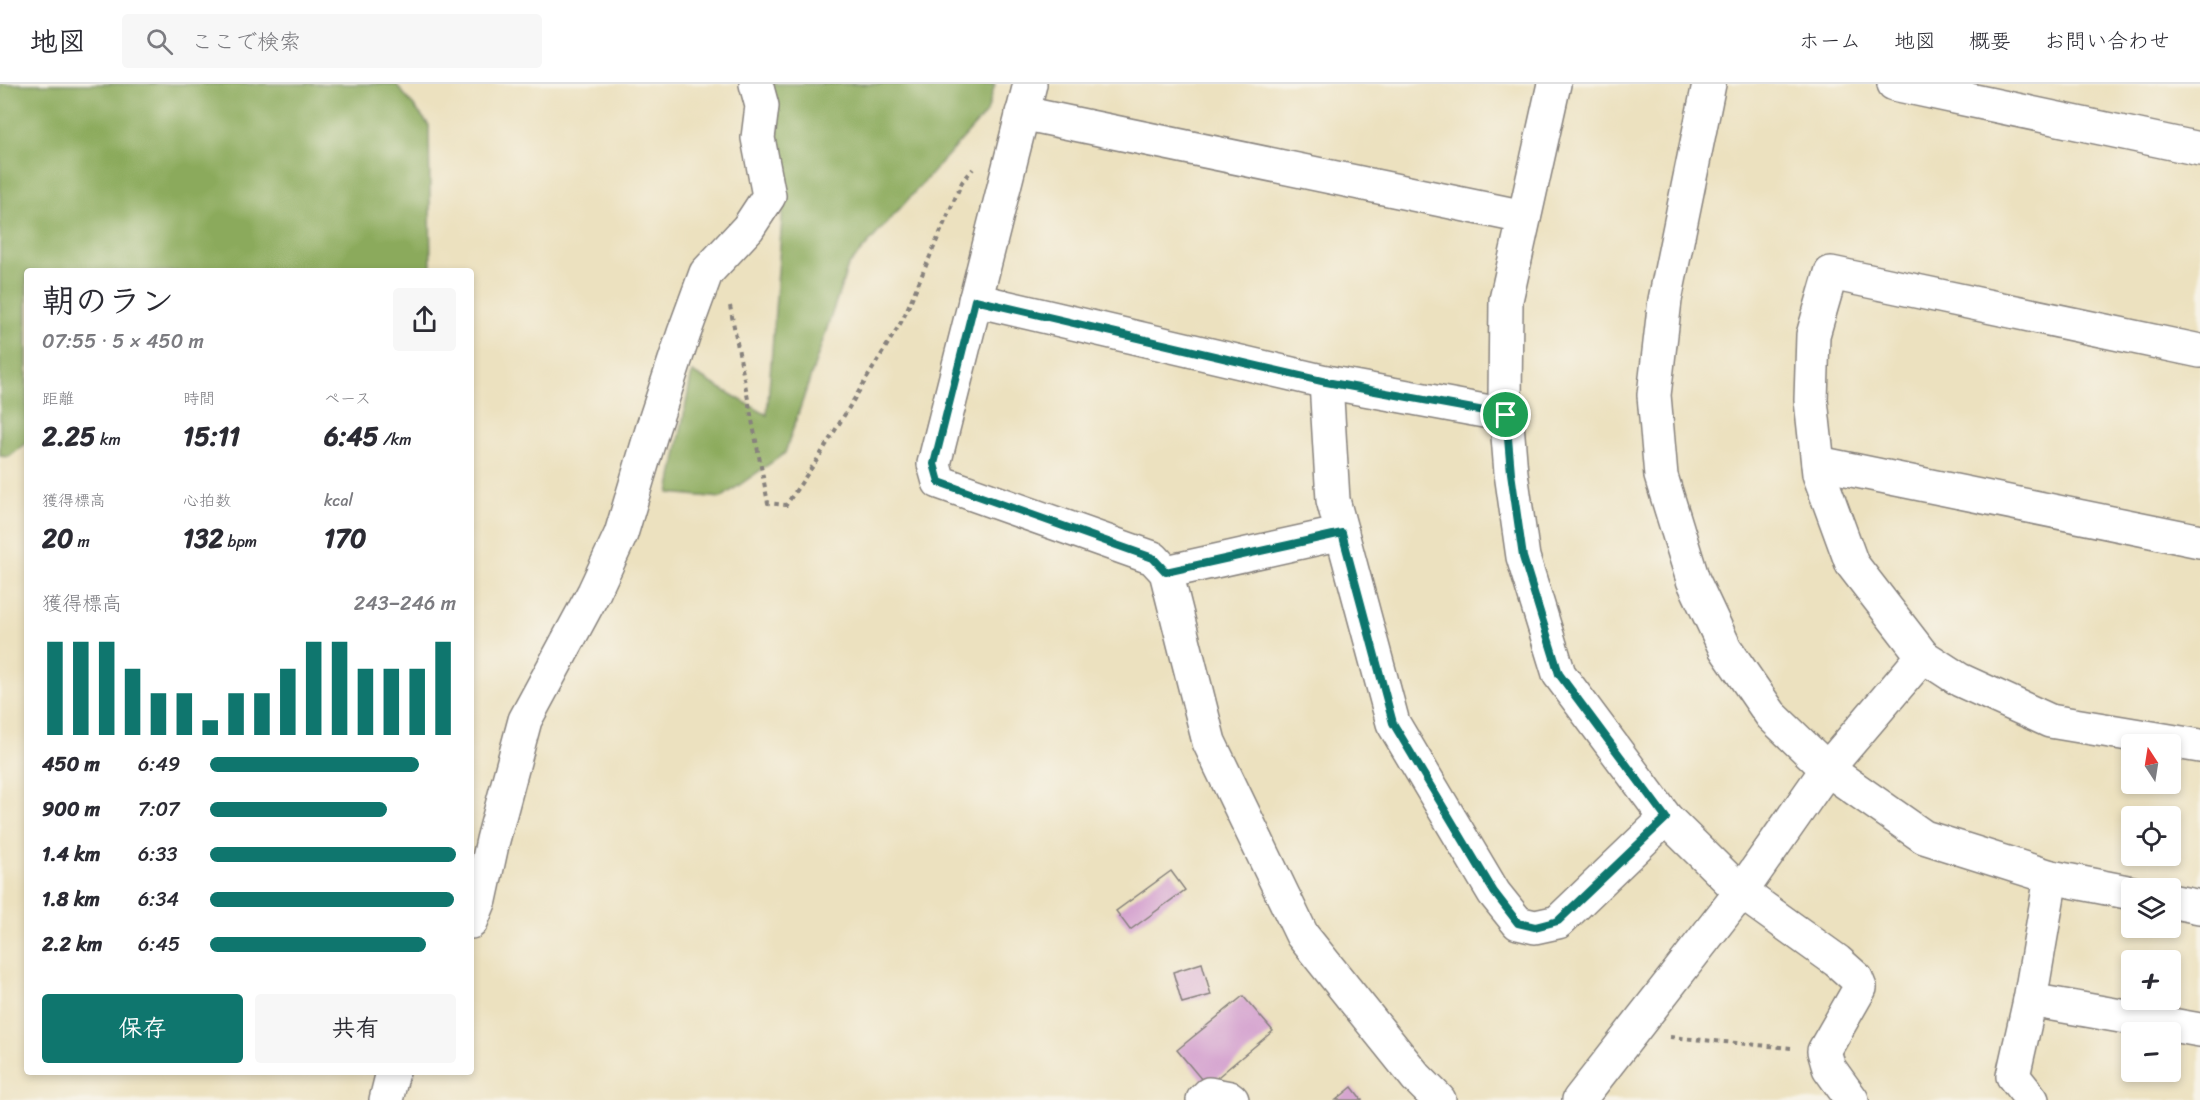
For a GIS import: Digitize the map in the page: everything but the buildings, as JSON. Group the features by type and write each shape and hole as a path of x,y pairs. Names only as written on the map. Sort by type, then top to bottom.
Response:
{"street":[{"path":"474,915 480,900 493,840 525,720 594,592 621,534 653,427 706,273 748,228 769,196 758,138 762,106 756,84"},
{"path":"1554,84 1506,300 1506,415 1511,473 1523,557 1559,674 1666,818 1741,892 1837,961 1856,978 1860,987 1824,1051 1828,1068 1852,1100"},
{"path":"1709,84 1665,300 1654,395 1661,476 1693,580 1725,648 1771,715 1827,769 1924,837 2051,877 2121,891"},
{"path":"1894,84 2200,149"},
{"path":"1439,1100 1416,1077 1302,935 1209,742 1166,572 1153,558 939,482 934,464 1026,98 1524,218"},
{"path":"2200,351 1831,273 1813,335 1811,400 1819,474 1852,564 1923,656 1960,680 2050,722 2200,746"},
{"path":"975,300 1326,382 1506,415"},
{"path":"1326,382 1333,500 1393,723 1494,892 1518,923 1535,927 1558,921 1666,818"},
{"path":"1818,464 2200,541"},
{"path":"1166,572 1342,533"},
{"path":"1579,1100 1741,892 1827,769 1923,656"},
{"path":"2032,1100 2013,1076 2030,1000 2051,877"},
{"path":"2181,903 2200,907"},
{"path":"2030,1000 2200,1030"},
{"path":"386,1100 392,1075"},
{"path":"1203,1100 1209,1094 1232,1100"}],"path":[{"path":"729,302 768,503 786,505 817,460 903,319 962,182 974,168 1011,158"},
{"path":"1666,1037 1794,1048"}],"green space":[{"path":"0,84 396,84 429,125 431,268 24,268 24,445 9,457 0,456"},
{"path":"750,84 995,84 987,112 848,266 785,453 721,498 669,493 692,372 767,415 786,166"}],"route":[{"path":"975,300 1326,382 1506,415 1511,473 1523,557 1559,674 1666,818 1558,921 1535,927 1518,923 1494,892 1393,723 1342,533 1166,572 1153,558 939,482 934,464 975,300"}]}
